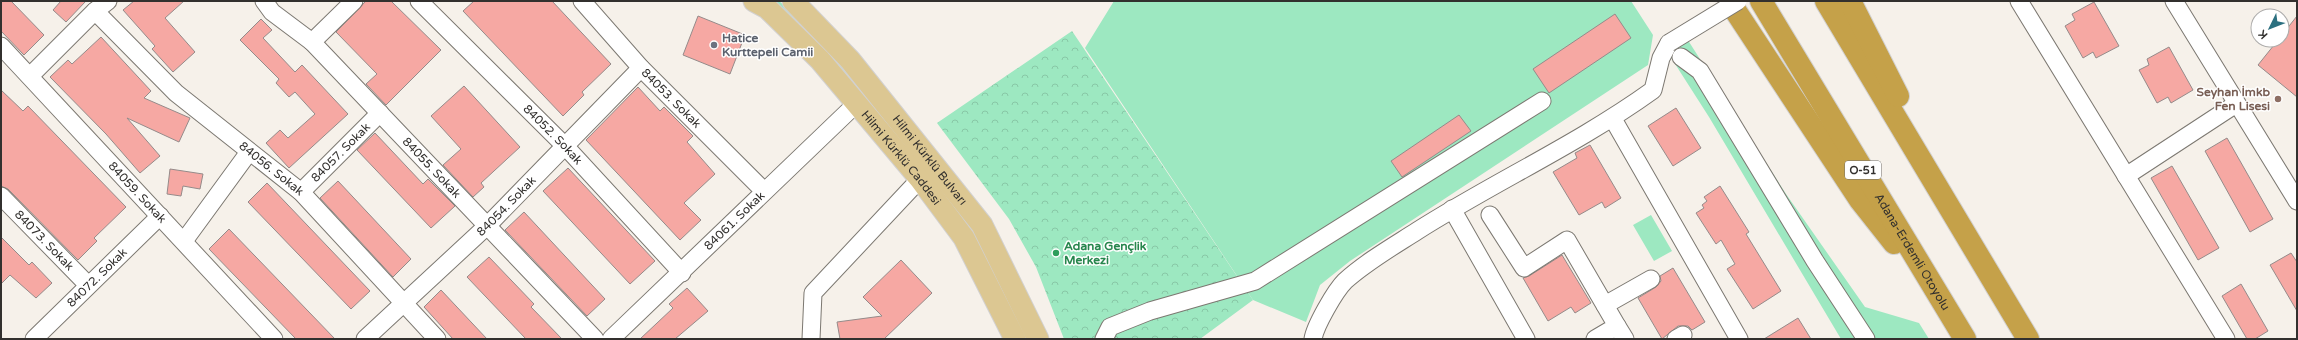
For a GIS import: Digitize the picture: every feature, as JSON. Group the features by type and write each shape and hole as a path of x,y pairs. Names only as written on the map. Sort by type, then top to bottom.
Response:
{"highway":[{"path":"1729,1 1860,200 1960,330"},
{"name":"Adana-Erdemli Otoyolu","path":"1760,1 1960,330"},
{"path":"1826,1 2028,339"},
{"path":"1850,1 1988,273"}],"main road":[{"name":"Hilmi Kürklü Caddesi","path":"754,1 767,8 820,60 920,179 964,238 1015,339"},
{"name":"Hilmi Kürklü Bulvarı","path":"793,1 850,60 982,225 1038,339"}],"street":[{"name":"84055. Sokak","path":"264,1 272,12 312,42 595,339"},
{"path":"312,42 354,1"},
{"name":"84052. Sokak","path":"420,1 565,146 682,273"},
{"name":"84053. Sokak","path":"582,1 641,68 764,191"},
{"path":"1313,339 1315,328 1344,282 1376,257 1452,209 1613,119 1653,90 1661,58 1669,43 1738,1"},
{"path":"2019,1 2226,339"},
{"path":"2174,1 2236,104 2297,200"},
{"path":"30,76 102,6"},
{"name":"84056. Sokak","path":"102,6 176,93 301,192 437,339"},
{"name":"84059. Sokak","path":"1,46 274,339"},
{"path":"1681,57 1700,71 1815,261 1866,339"},
{"name":"84054. Sokak","path":"365,339 488,225 641,68"},
{"path":"1104,339 1110,326 1150,311 1255,281 1542,101"},
{"name":"84061. Sokak","path":"611,339 682,273 764,191 857,103"},
{"path":"2126,176 2236,104"},
{"name":"84057. Sokak","path":"301,192 380,113"},
{"path":"1613,119 1739,339"},
{"path":"184,242 250,152"},
{"path":"811,339 813,293 920,179"},
{"name":"84073. Sokak","path":"1,196 88,285"},
{"path":"1452,209 1526,339"},
{"path":"1490,215 1524,268 1567,240 1621,332 1595,339"},
{"name":"84072. Sokak","path":"34,339 160,216"},
{"path":"1605,305 1651,279"}],"green space":[{"path":"772,1 779,1 807,24 902,137 971,223 1029,339 1024,339 899,138 803,29"},
{"path":"1114,1 1631,1 1653,35 1648,65 1350,261 1320,285 1306,322 1253,300 1085,48"},
{"path":"1072,31 1253,300 1200,339 1064,339 1036,267 1009,219 937,123"},
{"path":"1684,34 1786,194 1865,307 1919,323 1929,339 1841,339 1709,117 1670,56"},
{"path":"1651,215 1672,251 1654,261 1633,225"}],"building":[{"path":"1,1 11,1 44,35 24,55 1,31"},
{"path":"61,1 86,1 66,22 53,10"},
{"path":"134,1 184,1 165,18 195,52 173,72 152,49 155,46 123,10"},
{"path":"366,1 391,1 441,50 386,105 366,84 377,74 336,32"},
{"path":"474,1 552,1 611,64 582,92 584,95 563,116 463,11"},
{"path":"2094,2 2119,46 2096,58 2093,52 2083,58 2065,26 2075,20 2072,14"},
{"path":"1615,14 1631,38 1549,93 1533,69"},
{"name":"Hatice Kurttepeli Camii","path":"698,16 745,35 730,74 683,55"},
{"path":"2297,16 2297,97 2258,65 2272,48 2290,48 2290,25"},
{"path":"261,19 272,30 263,38 295,72 302,65 348,114 289,168 266,143 280,130 288,138 315,114 295,92 289,97 276,83 279,79 240,40"},
{"path":"101,37 151,91 144,98 190,118 179,142 127,118 160,156 140,173 106,134 50,77 68,60 72,64"},
{"path":"2169,47 2193,90 2171,103 2168,97 2157,103 2139,70 2149,65 2147,59"},
{"path":"464,86 520,147 481,183 484,187 473,197 443,165 461,149 431,116"},
{"path":"638,87 660,111 664,107 693,136 687,142 715,174 684,203 701,220 680,240 586,140"},
{"path":"1,90 23,111 28,106 126,207 94,238 97,241 78,260 8,189 1,186"},
{"path":"1676,108 1701,148 1673,166 1648,126"},
{"path":"1459,115 1471,131 1402,177 1391,161"},
{"path":"375,133 423,184 428,179 455,206 431,228 357,150"},
{"path":"2227,138 2273,219 2250,232 2205,151"},
{"path":"1590,145 1621,198 1605,208 1602,202 1579,215 1553,172 1577,158 1575,153"},
{"path":"2172,166 2219,248 2198,260 2151,178"},
{"path":"568,168 655,261 630,284 543,191"},
{"path":"170,169 203,174 200,189 183,186 181,196 167,194"},
{"path":"338,181 411,259 393,277 320,198"},
{"path":"267,183 370,291 351,309 248,202"},
{"path":"1720,186 1749,232 1746,234 1781,291 1753,309 1727,269 1735,264 1721,240 1716,244 1696,213 1704,208 1702,205 1707,201 1704,197"},
{"path":"524,212 605,299 587,316 505,230"},
{"path":"229,229 335,339 296,339 209,249"},
{"path":"1,237 29,265 32,262 52,283 36,298 10,275 1,284"},
{"path":"2291,253 2297,262 2297,311 2270,265"},
{"path":"1562,255 1591,303 1575,313 1571,307 1548,321 1523,278 1529,276"},
{"path":"489,257 534,304 531,307 562,339 526,339 467,277"},
{"path":"901,260 932,293 884,339 840,339 837,322 882,316 863,297"},
{"path":"1673,268 1705,322 1692,330 1688,326 1678,326 1662,339 1638,298 1656,287 1661,281 1660,276"},
{"path":"2241,284 2268,331 2255,339 2247,339 2222,296"},
{"path":"687,288 708,311 675,339 640,339 673,308 669,304"},
{"path":"441,290 487,339 453,339 424,307"},
{"path":"1798,318 1811,339 1764,339"}],"place":[{"name":"Hatice Kurttepeli Camii","path":"714,45"},
{"name":"Seyhan İmkb Fen Lisesi","path":"2278,99"},
{"name":"Adana Gençlik Merkezi","path":"1056,253"}]}
